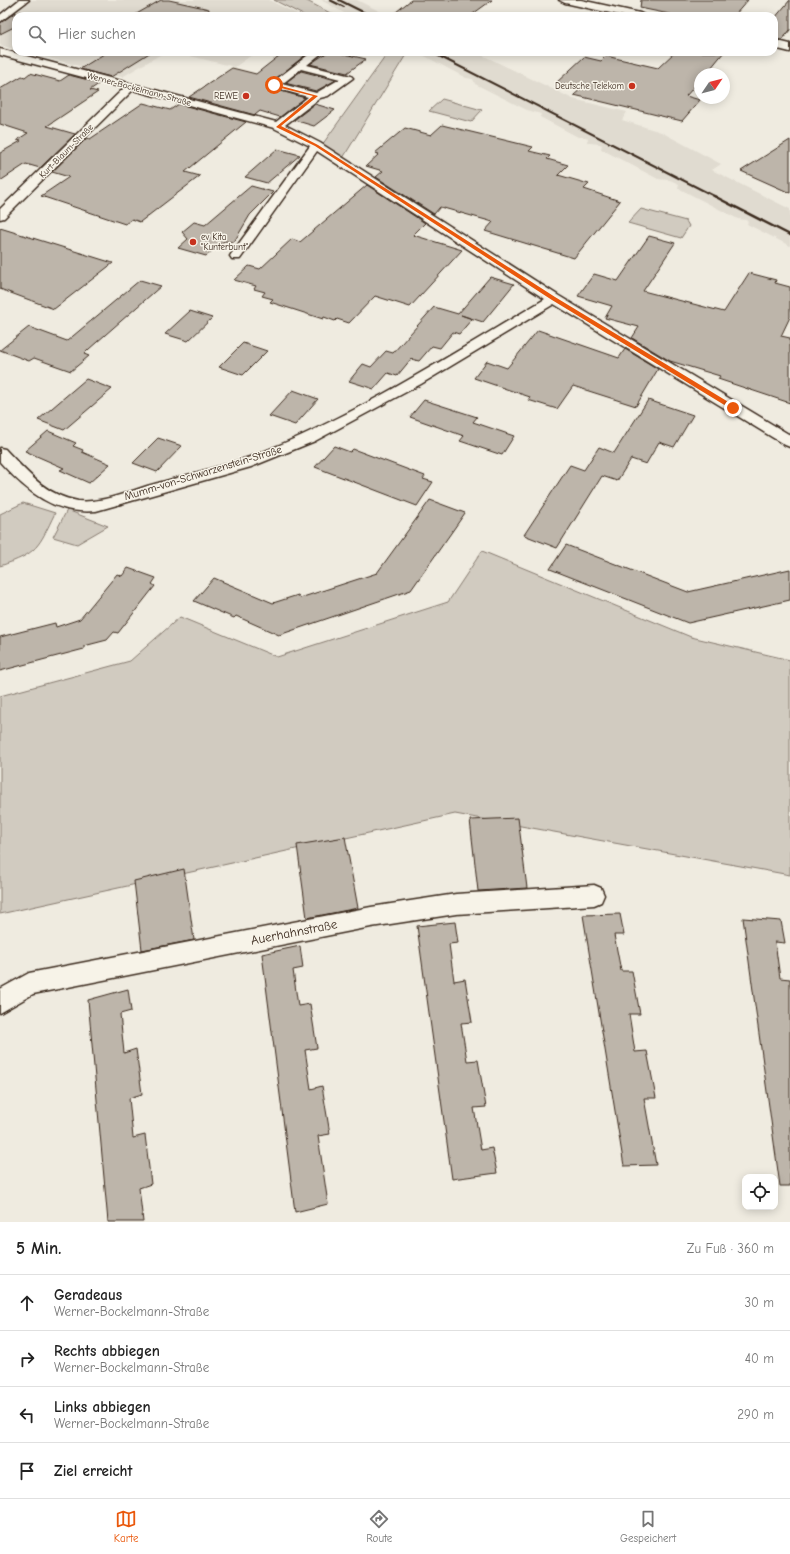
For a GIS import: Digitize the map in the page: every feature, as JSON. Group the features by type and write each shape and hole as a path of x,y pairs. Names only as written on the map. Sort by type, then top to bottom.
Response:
{"street":[{"path":"0,19 25,0"},
{"path":"564,0 621,12"},
{"path":"778,45 790,48"},
{"name":"Werner-Bockelmann-Straße","path":"0,52 12,55"},
{"name":"Werner-Bockelmann-Straße","path":"15,56 278,126 316,146 554,298 790,442"},
{"path":"313,56 274,85 316,96"},
{"path":"278,126 316,96 324,94 348,78 300,66"},
{"name":"Kurt-Blaum-Straße","path":"0,216 131,87"},
{"path":"236,256 316,146"},
{"name":"Mumm-von-Schwarzenstein-Straße","path":"0,454 34,489 56,500 69,504 89,506 146,491 272,454 366,411 554,298"},
{"name":"Auerhahnstraße","path":"0,1002 29,984 371,917 456,904 594,896"}],"shaded area":[{"path":"32,0 269,0 293,12 62,12 64,11 16,12"},
{"path":"274,0 305,0 328,12 297,12"},
{"path":"321,0 357,0 381,12 342,12"},
{"path":"12,14 12,49 0,45 0,23"},
{"path":"41,56 158,56 122,77"},
{"path":"190,56 250,56 235,67"},
{"path":"383,56 405,56 343,158 322,145 385,57"},
{"path":"425,56 484,56 573,99 627,112 622,120 661,132 721,164 712,170 790,209 790,246 747,224 748,222 746,220 738,219 678,188 679,184 670,180 658,179 601,149 602,145 587,142 588,139 586,137 578,137 540,117 541,114 527,110 475,84 473,79 466,78"},
{"path":"442,99 482,110 471,122 429,111"},
{"path":"641,209 686,221 689,226 681,238 628,223"},
{"path":"23,503 55,513 40,542 30,553 0,566 0,514"},
{"path":"67,510 108,526 77,544 53,537"},
{"path":"482,551 691,637 790,660 790,875 455,814 0,914 0,696 130,661 180,617 277,657 448,602"}],"building":[{"path":"161,0 169,0 209,9 209,12 140,12"},
{"path":"411,0 492,0 476,12 396,12"},
{"path":"641,0 748,0 738,12 660,12 640,8"},
{"path":"790,0 790,30 782,40 778,40 778,14"},
{"path":"12,15 12,28 0,34 0,23"},
{"path":"101,56 145,56 111,77 80,69"},
{"path":"279,56 304,56 268,85 271,88 305,98 280,117 260,111 255,115 189,97 232,68 256,74"},
{"path":"322,56 353,56 366,59 347,73 310,64"},
{"name":"Deutsche Telekom","path":"606,56 658,68 671,56 721,56 711,68 694,68 694,87 686,96 694,98 694,104 697,104 682,121 574,95 581,89 556,83 584,57 601,61"},
{"path":"301,71 336,80 316,91 285,83"},
{"path":"30,73 60,81 69,75 100,83 90,90 98,92 47,126 75,134 40,168 26,164 0,181 0,153 21,141 17,140 28,133 0,124 0,89"},
{"path":"143,103 170,110 179,104 246,122 185,172 200,176 140,222 132,219 125,224 41,196 69,177 52,172 87,138 90,139"},
{"path":"315,104 335,110 314,126 294,120"},
{"path":"442,125 533,147 529,151 550,156 547,159 568,165 558,175 589,184 584,189 620,201 574,258 485,231 493,222 440,207 434,214 376,177 383,171 366,166 379,154 375,153 405,128 431,135"},
{"path":"790,140 790,193 741,171"},
{"path":"277,149 300,155 267,183 245,177"},
{"path":"367,185 425,223 413,235 462,250 410,307 375,296 349,323 337,319 335,321 324,317 323,319 270,302 273,299 262,296 265,292 254,289 256,286 234,280 249,266 260,269 292,239 300,242"},
{"path":"251,186 273,192 250,215 234,242 224,241 206,256 178,248 188,239 182,232 194,222 205,225"},
{"path":"0,228 113,263 54,309 0,289"},
{"path":"649,236 675,243 643,291 724,312 749,273 776,280 775,283 790,287 790,317 781,336 790,338 790,403 718,379 720,376 670,361 632,338 639,327 605,318 612,306 578,296 594,274 618,281"},
{"path":"490,277 514,284 483,322 461,315 472,319 459,334 453,332 440,348 432,346 419,361 411,359 397,376 388,373 374,389 349,381 363,364 371,367 386,351 393,353 434,307 458,314"},
{"path":"140,280 161,286 89,349 84,354 89,356 71,371 34,358 29,361 0,350 29,327 67,341"},
{"path":"190,311 212,318 188,341 165,334"},
{"path":"538,330 619,358 625,349 658,369 636,406 573,386 557,409 528,400 530,397 474,378 487,361 507,368"},
{"path":"243,343 267,351 243,375 219,367"},
{"path":"86,379 112,389 64,430 38,420"},
{"path":"293,390 318,399 295,425 269,416"},
{"path":"424,400 477,417 473,422 514,436 502,455 460,441 464,436 410,417"},
{"path":"648,400 693,415 674,447 659,442 646,464 631,459 617,481 602,476 557,548 524,535 570,465 584,470 599,447 614,453"},
{"path":"48,431 76,443 73,446 83,450 82,452 110,464 89,483 60,470 64,468 25,451"},
{"path":"158,438 182,446 157,472 133,463"},
{"path":"334,446 350,452 353,449 425,476 423,479 433,482 417,506 315,467"},
{"path":"430,500 465,513 411,590 279,635 236,616 234,618 194,601 214,578 273,603 298,595 300,598 377,573"},
{"path":"566,545 688,592 790,569 790,600 688,623 550,569"},
{"path":"128,568 156,578 152,584 155,586 118,633 114,632 107,640 84,646 84,649 0,671 0,637 55,623 56,627 80,619 117,574 122,576"},
{"path":"518,818 527,888 478,891 470,820"},
{"path":"345,837 358,908 307,918 297,845"},
{"path":"184,869 194,940 142,950 134,881"},
{"path":"620,914 624,935 614,935 621,971 632,971 640,1014 629,1014 635,1052 647,1051 656,1098 644,1098 656,1165 624,1166 583,915"},
{"path":"743,918 781,921 785,943 775,942 780,978 790,979 790,1186 780,1186"},
{"path":"455,922 458,943 449,944 454,981 465,979 472,1022 461,1023 467,1061 478,1060 486,1107 474,1108 481,1150 492,1148 497,1173 452,1179 417,926"},
{"path":"300,946 303,968 293,970 298,1006 310,1004 317,1048 305,1050 311,1089 322,1086 330,1134 318,1136 328,1204 295,1212 262,954"},
{"path":"128,989 131,1011 120,1014 124,1053 136,1049 142,1094 129,1098 133,1138 145,1135 151,1184 139,1188 143,1222 108,1222 88,1000"}],"railway":[{"path":"330,0 344,7"},
{"path":"339,0 363,12"},
{"path":"439,56 716,197"},
{"path":"714,196 790,235"}],"place":[{"name":"Deutsche Telekom","path":"632,86"},
{"name":"REWE","path":"246,96"},
{"name":"ev Kita \"Kunterbunt\"","path":"193,242"}],"route":[{"path":"274,85 316,96 278,126 316,146 617,338 733,408"}]}
